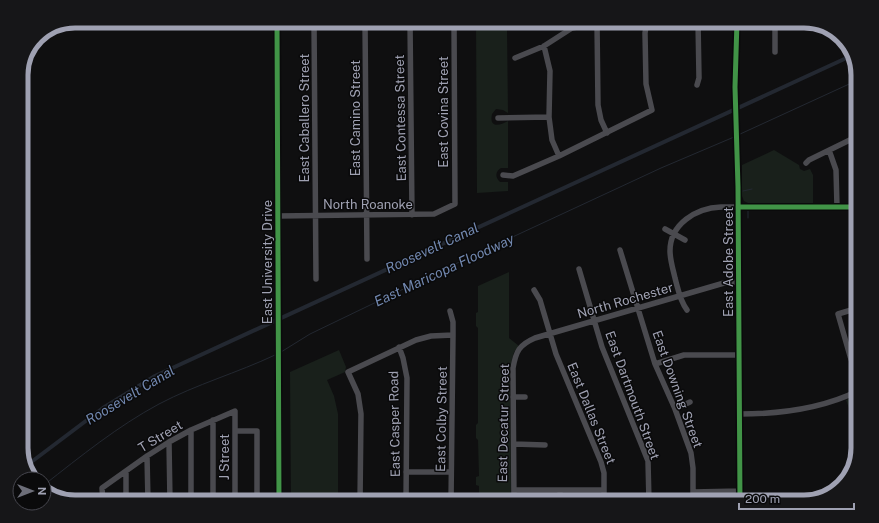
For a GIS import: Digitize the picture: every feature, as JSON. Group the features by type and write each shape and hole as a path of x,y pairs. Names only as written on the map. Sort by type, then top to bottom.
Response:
{"main road":[{"name":"East University Drive","path":"277,28 279,321 278,495"}],"street":[{"name":"East Caballero Street","path":"314,28 316,279"},
{"name":"East Camino Street","path":"366,28 367,259"},
{"name":"East Contessa Street","path":"410,28 412,215"},
{"name":"East Covina Street","path":"454,28 455,204"},
{"path":"515,58 544,46 572,28"},
{"path":"597,28 598,105 601,120 607,133"},
{"path":"504,175 513,176 559,156 652,110 646,84 646,28"},
{"path":"697,85 699,78 698,28"},
{"name":"East Adobe Street","path":"737,28 735,105 739,282 740,495"},
{"path":"775,28 775,52"},
{"path":"544,46 550,71 549,117 552,140 559,156"},
{"path":"498,118 549,117"},
{"path":"806,163 809,160 851,139"},
{"path":"829,150 836,170 837,207"},
{"name":"North Roanoke","path":"278,216 434,214 455,204"},
{"path":"687,310 680,295 670,258 670,244 674,234 683,221 700,211 716,207 851,207"},
{"path":"665,230 685,240"},
{"name":"East Downing Street","path":"620,250 655,364 675,409 691,453 693,468 693,495"},
{"name":"East Dartmouth Street","path":"579,269 602,347 648,460 649,495"},
{"name":"North Rochester","path":"521,346 529,340 680,295 724,283 739,282"},
{"name":"East Dallas Street","path":"534,290 540,300 556,354 601,462 604,472 604,495"},
{"path":"851,310 838,314 851,359"},
{"name":"East Colby Street","path":"450,311 453,335 451,495"},
{"path":"360,495 361,414 358,394 348,372 416,340 431,336 453,335"},
{"name":"East Decatur Street","path":"514,495 514,360 517,351 521,346"},
{"name":"East Casper Road","path":"399,347 407,378 406,495"},
{"path":"655,364 684,356 739,355"},
{"path":"740,414 770,414 796,410 820,405 851,394"},
{"path":"513,396 525,397"},
{"path":"675,409 690,402"},
{"name":"T Street","path":"102,495 102,488 169,442 191,430 235,411"},
{"name":"J Street","path":"235,411 235,495"},
{"path":"213,420 213,495"},
{"path":"191,430 191,495"},
{"path":"235,431 257,431 257,495"},
{"path":"169,442 170,495"},
{"path":"514,444 545,445"},
{"path":"147,456 148,495"},
{"path":"126,471 126,495"},
{"path":"406,472 451,472"},
{"path":"514,490 604,490"},
{"path":"560,490 560,495"},
{"path":"693,492 740,491"}],"shaded area":[{"path":"476,28 507,28 508,113 503,110 496,109 492,114 491,119 493,124 496,125 508,121 508,168 501,168 496,175 500,182 508,182 508,191 477,193"},
{"path":"774,150 799,165 800,169 804,171 810,169 813,175 813,203 748,203 744,201 742,196 742,165"},
{"path":"509,272 509,338 519,346 514,352 510,367 511,495 479,495 479,486 476,485 476,477 479,476 478,440 476,438 476,425 478,423 478,328 476,326 476,313 478,312 478,286"},
{"path":"339,350 346,367 345,372 327,380 334,396 338,414 338,495 291,495 290,372"},
{"path":"851,398 851,414 846,400"}],"waterway":[{"name":"Roosevelt Canal","path":"31,462 103,408 155,376 848,57"},
{"name":"East Maricopa Floodway","path":"738,135 851,83"},
{"name":"East Maricopa Floodway","path":"281,352 310,334 476,254 661,168 734,137"},
{"path":"743,191 752,189"},
{"path":"748,211 748,218"},
{"name":"East Maricopa Floodway","path":"52,479 114,432 159,404 188,390 275,355"}],"cycle path":[{"path":"277,28 279,495"},
{"path":"737,28 735,87 738,187 740,495"},
{"path":"738,207 851,207"}]}
